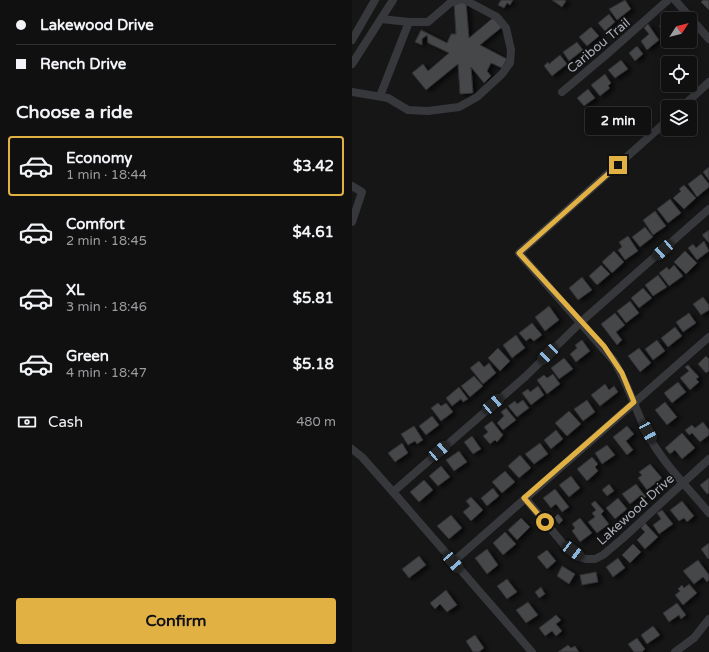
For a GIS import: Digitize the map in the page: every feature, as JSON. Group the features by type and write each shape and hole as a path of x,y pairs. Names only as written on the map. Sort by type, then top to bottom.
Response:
{"street":[{"path":"352,40 375,0"},
{"path":"352,64 393,0"},
{"path":"381,20 428,22 450,3 459,0"},
{"path":"352,92 388,98 408,110 428,111 459,107 478,97 502,74 510,63 511,50 506,28 497,17 465,0"},
{"name":"Caribou Trail","path":"562,92 668,0"},
{"path":"675,0 709,38"},
{"path":"380,96 409,22"},
{"path":"690,100 709,82"},
{"path":"661,126 519,253 582,321 614,361 622,373 659,454 709,513"},
{"path":"352,186 362,192 352,222"},
{"path":"393,492 526,376 582,321 709,210"},
{"path":"453,562 524,498 709,337"},
{"path":"352,449 362,457 532,652"},
{"name":"Lakewood Drive","path":"524,498 565,546 580,557 586,559 596,559 622,539 709,459"},
{"path":"675,652 694,638 709,619"}],"building":[{"path":"501,0 513,0 510,5 507,3 504,8 498,5"},
{"path":"552,0 564,0 566,1 562,7"},
{"path":"625,0 631,9 617,20 609,9"},
{"path":"703,0 709,0 709,10 701,2"},
{"path":"466,2 469,38 494,17 502,27 480,45 507,59 502,68 491,63 487,71 491,76 484,83 471,67 473,93 460,94 458,64 426,90 412,73 423,64 428,71 449,53 428,43 427,35 422,39 422,45 415,42 421,30 447,43 451,34 456,34 454,3"},
{"path":"609,14 615,22 605,31 598,23"},
{"path":"648,24 659,40 647,50 641,41 649,34 644,28"},
{"path":"591,27 599,36 587,46 579,37"},
{"path":"577,42 583,50 569,61 563,52"},
{"path":"637,46 643,54 635,61 629,53"},
{"path":"560,55 567,64 552,76 544,66"},
{"path":"621,60 628,69 615,78 608,70"},
{"path":"605,74 611,83 608,86 610,88 600,96 591,85"},
{"path":"588,89 595,98 584,106 577,98"},
{"path":"709,167 709,180 703,172"},
{"path":"701,174 709,184 709,187 697,197 688,184"},
{"path":"684,185 696,198 684,209 673,198 681,191 679,189"},
{"path":"670,199 681,213 668,223 657,209"},
{"path":"655,211 666,226 653,235 643,220"},
{"path":"645,227 653,237 640,247 632,237"},
{"path":"709,230 709,243 702,235"},
{"path":"628,236 638,251 625,260 618,250 622,247 619,242"},
{"path":"704,241 709,251 697,260 688,248 693,244 696,248"},
{"path":"614,251 624,262 612,273 602,262"},
{"path":"685,251 697,263 686,274 674,262"},
{"path":"601,265 610,274 597,285 589,276"},
{"path":"674,265 683,276 669,286 659,273 667,267 669,270"},
{"path":"658,275 667,287 653,296 645,285"},
{"path":"582,277 592,290 578,300 569,288"},
{"path":"643,288 652,298 639,308 631,298"},
{"path":"703,297 709,305 709,310 701,315 693,304"},
{"path":"630,301 639,313 626,323 617,311"},
{"path":"549,306 559,320 545,331 535,317"},
{"path":"615,313 625,325 616,332 622,340 617,345 601,324"},
{"path":"689,313 696,323 683,332 676,322"},
{"path":"532,323 542,335 534,341 530,338 526,341 519,333"},
{"path":"675,327 682,336 668,347 661,338"},
{"path":"516,335 525,348 512,358 503,345"},
{"path":"582,340 590,351 576,362 570,354 577,348 575,345"},
{"path":"657,340 665,351 653,360 645,349"},
{"path":"498,348 510,361 500,371 488,358"},
{"path":"639,348 651,363 640,372 628,356"},
{"path":"706,356 709,359 709,371 706,373 698,364"},
{"path":"564,358 573,369 559,379 551,368"},
{"path":"479,361 484,367 489,363 496,373 483,384 470,368"},
{"path":"688,365 699,377 696,379 699,382 690,390 680,378 689,371 685,367"},
{"path":"553,374 560,384 547,394 537,380 544,375 547,378"},
{"path":"474,376 483,386 470,397 461,386"},
{"path":"678,382 686,392 672,403 664,393"},
{"path":"605,384 609,390 614,386 618,392 600,406 591,395"},
{"path":"538,386 544,395 531,405 522,393 528,389 530,392"},
{"path":"459,387 468,399 463,402 461,399 452,406 446,398"},
{"path":"523,400 529,408 517,417 508,406 515,401 517,404"},
{"path":"587,400 595,412 583,421 574,409"},
{"path":"665,402 677,417 667,425 655,410"},
{"path":"438,403 441,406 446,403 453,412 441,421 431,408"},
{"path":"506,408 516,420 503,430 497,423 504,416 501,412"},
{"path":"569,411 581,424 567,436 555,423"},
{"path":"432,416 439,425 426,435 419,426"},
{"path":"492,421 503,435 497,442 495,440 490,444 483,436 488,432 484,427"},
{"path":"703,422 709,430 709,435 700,442 692,433 689,435 685,430 692,425 695,428"},
{"path":"414,426 423,440 417,444 415,441 408,445 401,434"},
{"path":"627,426 634,434 626,441 633,450 627,455 613,437"},
{"path":"556,430 563,439 551,449 544,440"},
{"path":"682,433 695,448 682,459 675,450 670,454 665,448"},
{"path":"472,436 481,449 473,454 464,442"},
{"path":"402,443 408,453 395,462 388,453"},
{"path":"540,443 548,454 534,464 525,454"},
{"path":"607,445 615,455 602,464 595,453"},
{"path":"459,451 467,462 454,471 446,460"},
{"path":"520,455 531,468 519,478 508,466"},
{"path":"592,457 598,464 595,467 598,471 587,481 577,469"},
{"path":"650,464 662,478 647,490 638,478 642,475 639,472"},
{"path":"441,466 450,477 438,486 429,476"},
{"path":"505,471 515,482 502,493 492,482"},
{"path":"571,476 580,488 569,497 559,485"},
{"path":"709,478 709,493 707,494 700,485"},
{"path":"424,480 433,490 419,502 410,492"},
{"path":"609,484 614,491 607,496 602,490"},
{"path":"636,484 646,497 642,500 640,496 630,504 622,494"},
{"path":"493,488 499,496 487,506 481,498"},
{"path":"555,489 569,507 562,512 556,504 551,508 543,498"},
{"path":"471,497 483,510 471,521 463,512 470,506 466,501"},
{"path":"618,498 627,509 615,519 606,508"},
{"path":"595,501 604,511 601,514 609,524 597,533 588,522 595,517 592,513 596,510 591,504"},
{"path":"682,501 694,516 687,522 684,518 679,521 670,510"},
{"path":"662,510 673,524 659,534 653,525 661,519 657,513"},
{"path":"558,514 563,520 559,524 554,518"},
{"path":"451,515 462,528 449,539 437,526"},
{"path":"521,518 530,527 517,540 508,530"},
{"path":"580,518 592,533 580,542 572,531 575,528 572,524"},
{"path":"645,523 658,537 645,549 637,540 645,532 641,528"},
{"path":"505,532 516,544 503,555 493,543"},
{"path":"709,543 709,558 708,559 701,549"},
{"path":"633,544 641,552 630,563 622,555"},
{"path":"487,549 498,565 487,574 475,558"},
{"path":"547,550 556,561 547,569 537,557"},
{"path":"419,556 426,565 409,578 402,569"},
{"path":"618,558 625,568 613,577 606,567"},
{"path":"698,560 709,575 709,580 707,582 703,577 694,584 683,571"},
{"path":"562,566 575,574 569,584 557,576"},
{"path":"596,572 598,582 582,585 580,575"},
{"path":"507,579 517,592 507,599 497,586"},
{"path":"689,584 697,593 683,605 675,595 680,591 678,589 682,585 684,588"},
{"path":"541,587 545,594 539,598 535,592"},
{"path":"446,590 457,605 447,612 440,604 435,609 430,603"},
{"path":"528,602 538,615 526,623 516,610"},
{"path":"677,603 686,615 681,619 679,615 669,622 663,613"},
{"path":"556,615 561,620 556,624 562,631 556,636 552,631 545,636 539,628"},
{"path":"653,626 660,635 647,644 641,635"},
{"path":"475,635 484,648 479,652 473,652 466,641"},
{"path":"637,638 645,649 642,652 634,652 628,644"},
{"path":"568,645 571,648 575,646 579,652 558,652"}],"route":[{"path":"545,522 524,498 634,402 622,373 604,346 519,253 618,165"}]}
